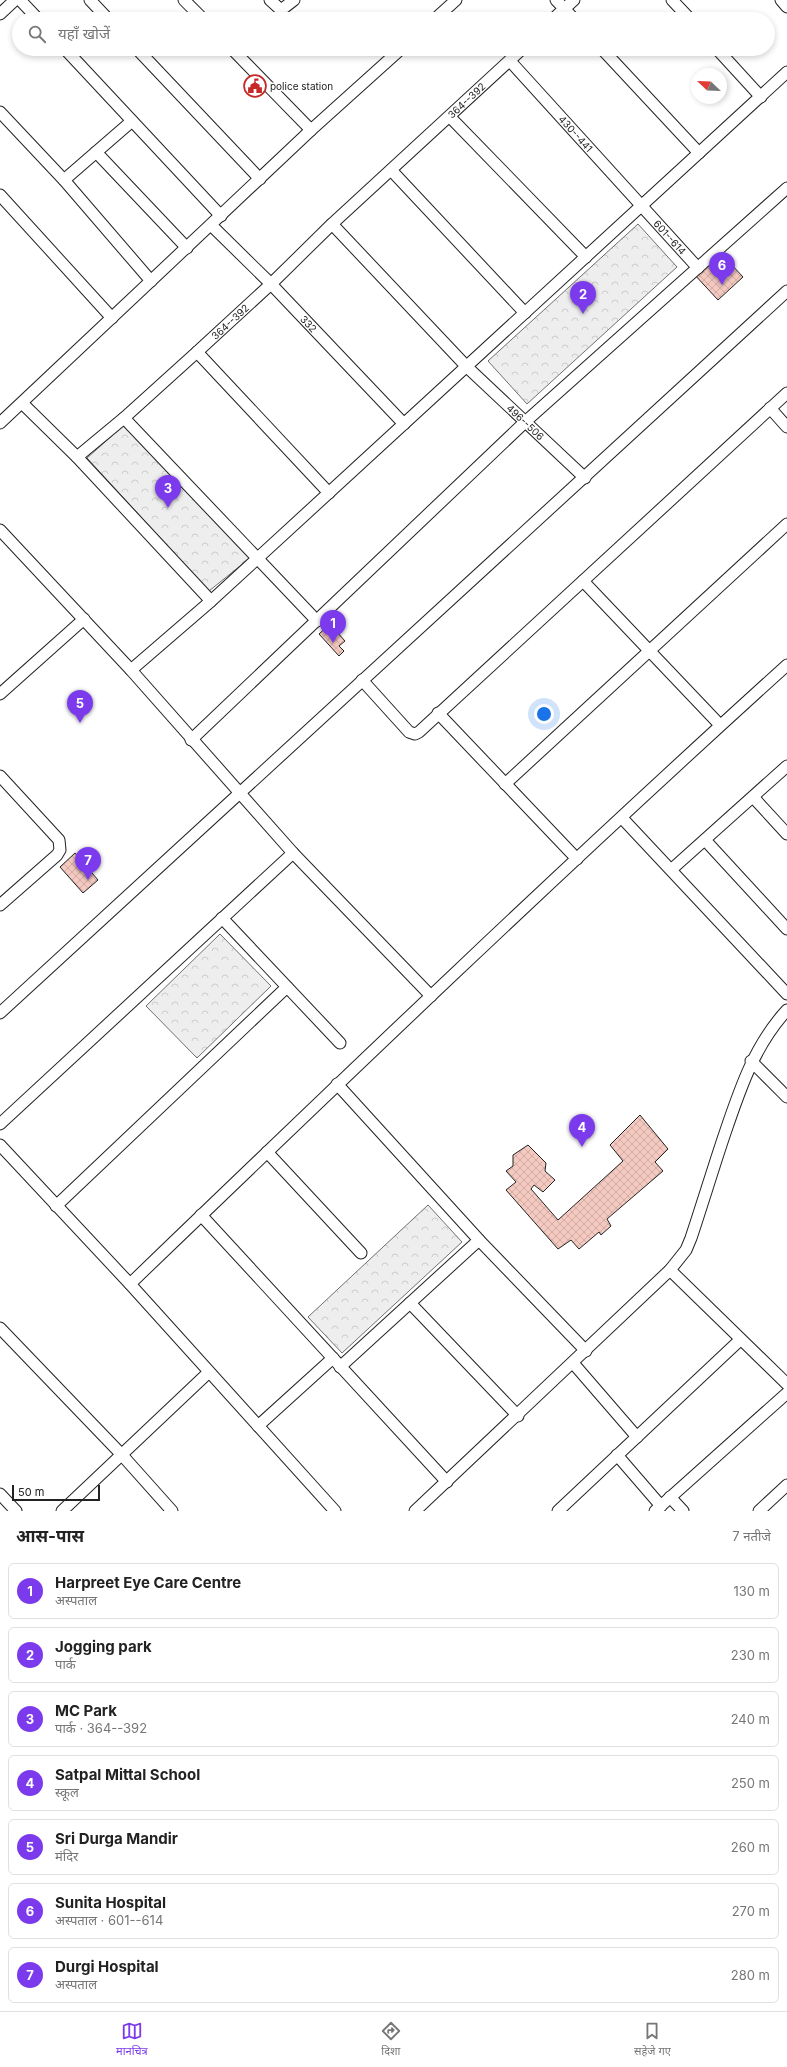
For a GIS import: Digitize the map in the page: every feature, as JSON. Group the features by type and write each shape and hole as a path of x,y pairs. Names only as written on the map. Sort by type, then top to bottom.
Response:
{"street":[{"path":"0,14 15,0"},
{"path":"20,0 31,12"},
{"path":"90,0 101,12"},
{"path":"184,0 196,12"},
{"path":"270,0 282,10 294,0"},
{"path":"443,12 456,0"},
{"path":"556,0 568,12"},
{"path":"560,12 574,0"},
{"path":"672,0 683,12"},
{"path":"781,0 787,7"},
{"path":"72,56 220,216"},
{"path":"143,56 260,179"},
{"path":"239,56 311,130"},
{"path":"0,423 311,130 393,56"},
{"name":"364--392","path":"77,457 124,418 197,352 271,284 332,224 515,56"},
{"path":"609,56 699,153"},
{"path":"723,56 761,97"},
{"name":"430--441","path":"510,61 641,207"},
{"path":"131,670 211,601 787,72"},
{"path":"0,112 64,180 151,281"},
{"path":"450,117 586,257"},
{"path":"64,180 132,121"},
{"path":"96,152 186,248"},
{"path":"391,170 525,313"},
{"path":"191,740 525,422 787,188"},
{"path":"0,195 112,318"},
{"name":"601--614","path":"641,207 698,268"},
{"name":"496--506","path":"332,224 466,367 584,478"},
{"name":"332","path":"211,225 271,284 404,424"},
{"path":"0,1013 238,792 584,478 787,291"},
{"path":"197,352 329,493"},
{"path":"362,680 408,732 415,734 419,732 787,393"},
{"path":"22,403 77,457 211,601"},
{"path":"770,408 787,427"},
{"path":"124,418 317,621"},
{"path":"505,784 650,652 787,524"},
{"path":"0,530 131,670 191,740 293,853 431,996"},
{"path":"583,581 720,725"},
{"path":"0,694 84,619"},
{"path":"130,1284 337,1084 720,725 787,665"},
{"path":"438,713 577,859"},
{"path":"672,869 787,766"},
{"path":"0,776 59,840 61,845 57,856 0,905"},
{"path":"752,797 787,834"},
{"path":"622,818 672,869 787,994"},
{"path":"705,840 787,928"},
{"path":"0,1124 293,853"},
{"path":"222,918 340,1043"},
{"path":"56,1206 287,987"},
{"path":"415,1511 573,1364 678,1261 691,1238 741,1085 751,1062 774,1024 787,1010"},
{"path":"751,1062 787,1097"},
{"path":"337,1084 479,1240 586,1351"},
{"path":"0,1145 130,1284 335,1511"},
{"path":"267,1152 361,1253"},
{"path":"201,1215 447,1482"},
{"path":"258,1426 410,1303 479,1240"},
{"path":"670,1270 740,1340 787,1384"},
{"path":"410,1303 518,1416"},
{"path":"0,1328 122,1455 172,1511"},
{"path":"558,1511 740,1340"},
{"path":"573,1364 637,1437"},
{"path":"62,1511 209,1372"},
{"path":"617,1455 658,1508 787,1394"},
{"path":"758,1511 787,1485"},
{"path":"0,1494 16,1511"},
{"path":"670,1497 683,1511"}],"green space":[{"path":"638,224 677,267 527,404 488,361"},
{"path":"124,425 250,558 209,591 87,458"},
{"path":"220,934 271,986 197,1058 146,1006"},
{"path":"428,1205 462,1242 342,1353 308,1317"}],"building":[{"path":"718,250 743,277 718,300 693,273"},
{"path":"330,624 345,641 339,646 344,651 339,656 319,634"},
{"path":"75,853 98,880 83,893 60,867"},
{"path":"640,1115 668,1149 655,1162 663,1171 607,1219 611,1226 601,1235 599,1232 579,1249 571,1240 558,1249 506,1190 516,1182 506,1171 513,1166 513,1155 528,1145 546,1163 545,1171 555,1180 543,1192 534,1185 531,1189 558,1220 623,1161 610,1145"}],"place":[{"name":"police station","path":"255,86"},
{"name":"Sunita Hospital","path":"722,285"},
{"name":"Jogging park","path":"583,314"},
{"name":"MC Park","path":"168,508"},
{"name":"Harpreet Eye Care Centre","path":"333,643"},
{"name":"Sri Durga Mandir","path":"80,723"},
{"name":"Durgi Hospital","path":"88,880"},
{"name":"Satpal Mittal School","path":"582,1147"}]}
